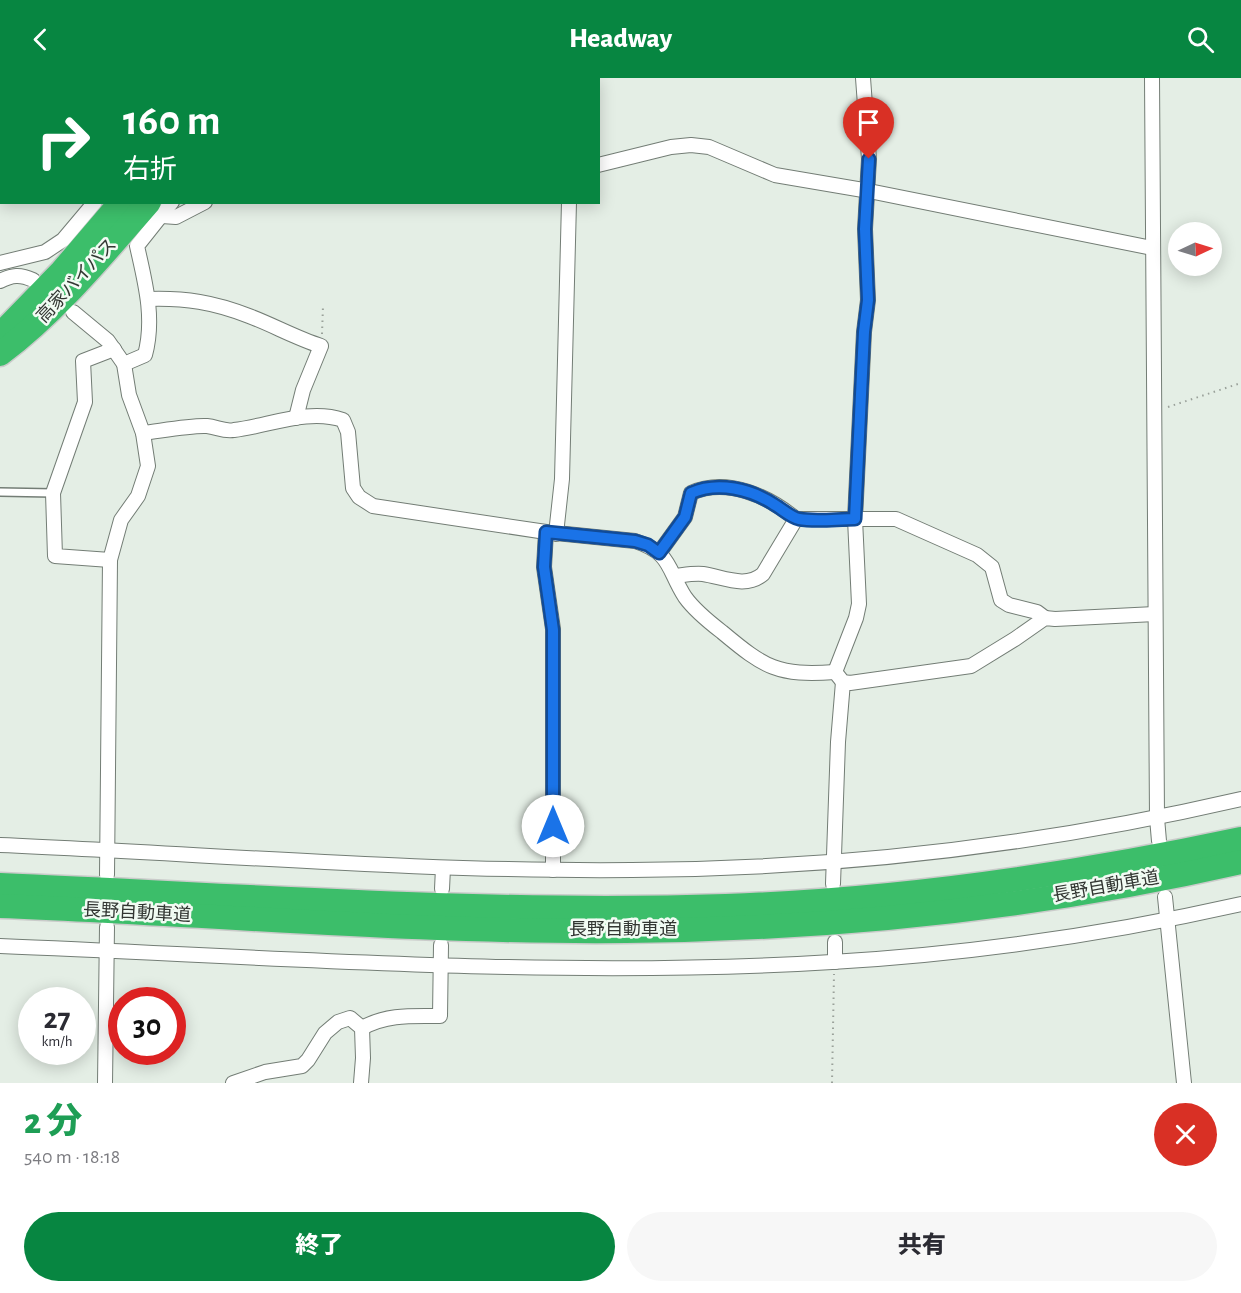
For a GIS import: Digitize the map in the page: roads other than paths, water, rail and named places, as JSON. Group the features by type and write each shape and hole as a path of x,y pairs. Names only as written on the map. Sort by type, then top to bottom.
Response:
{"highway":[{"name":"高家バイパス","path":"0,335 62,271 119,204"},
{"name":"高家バイパス","path":"0,354 46,316 155,209"},
{"name":"長野自動車道","path":"0,885 340,902 505,907 729,906 844,899 959,887 1081,871 1241,839"},
{"name":"長野自動車道","path":"0,906 350,925 625,931 731,928 959,910 1082,893 1241,862"}],"street":[{"path":"833,884 839,677 859,604 855,519 864,332 868,300 865,229 869,191 868,134 863,78"},
{"path":"1152,78 1153,409 1159,841"},
{"path":"600,165 691,144 709,147 776,175 869,191 1152,248"},
{"path":"0,263 45,252 63,240 93,204"},
{"path":"124,364 145,355 149,339 149,299 137,246 155,209 176,217 201,204"},
{"path":"554,870 553,630 544,567 562,479 569,204"},
{"path":"0,281 11,275 24,276 33,280"},
{"path":"149,299 183,298 221,306 251,316 298,339 321,346 303,390 296,418"},
{"path":"73,312 108,341 124,364 129,395 143,433 148,466 138,496 121,520 110,560 107,875"},
{"path":"110,560 55,556 53,493 85,402 83,361 114,349"},
{"path":"143,433 208,426 232,431 296,418 331,416 343,420 348,432 353,488 359,497 374,506 551,533 635,541 648,545 669,563 686,597 701,615 752,657 766,665 785,671 839,677 850,683 971,666 1045,618"},
{"path":"659,553 685,517 691,493 701,488 721,487 737,489 770,501 796,519 896,519 976,555 992,567 1001,600 1009,605 1037,612 1045,618 1155,614"},
{"path":"675,576 693,573 732,582 756,580 763,574 796,519"},
{"path":"0,845 443,868 658,870 775,866 966,848 1157,818 1241,799"},
{"path":"442,889 443,868"},
{"path":"1165,897 1184,1083"},
{"path":"0,946 442,966 629,968 835,962 1004,945 1167,919 1241,904"},
{"path":"105,1083 107,927"},
{"path":"835,942 835,962"},
{"path":"362,1028 375,1021 393,1016 440,1016 441,945"},
{"path":"233,1083 265,1072 302,1066 326,1033 345,1018 354,1019 362,1028 361,1083"}],"lane":[{"path":"0,492 53,493"}]}
